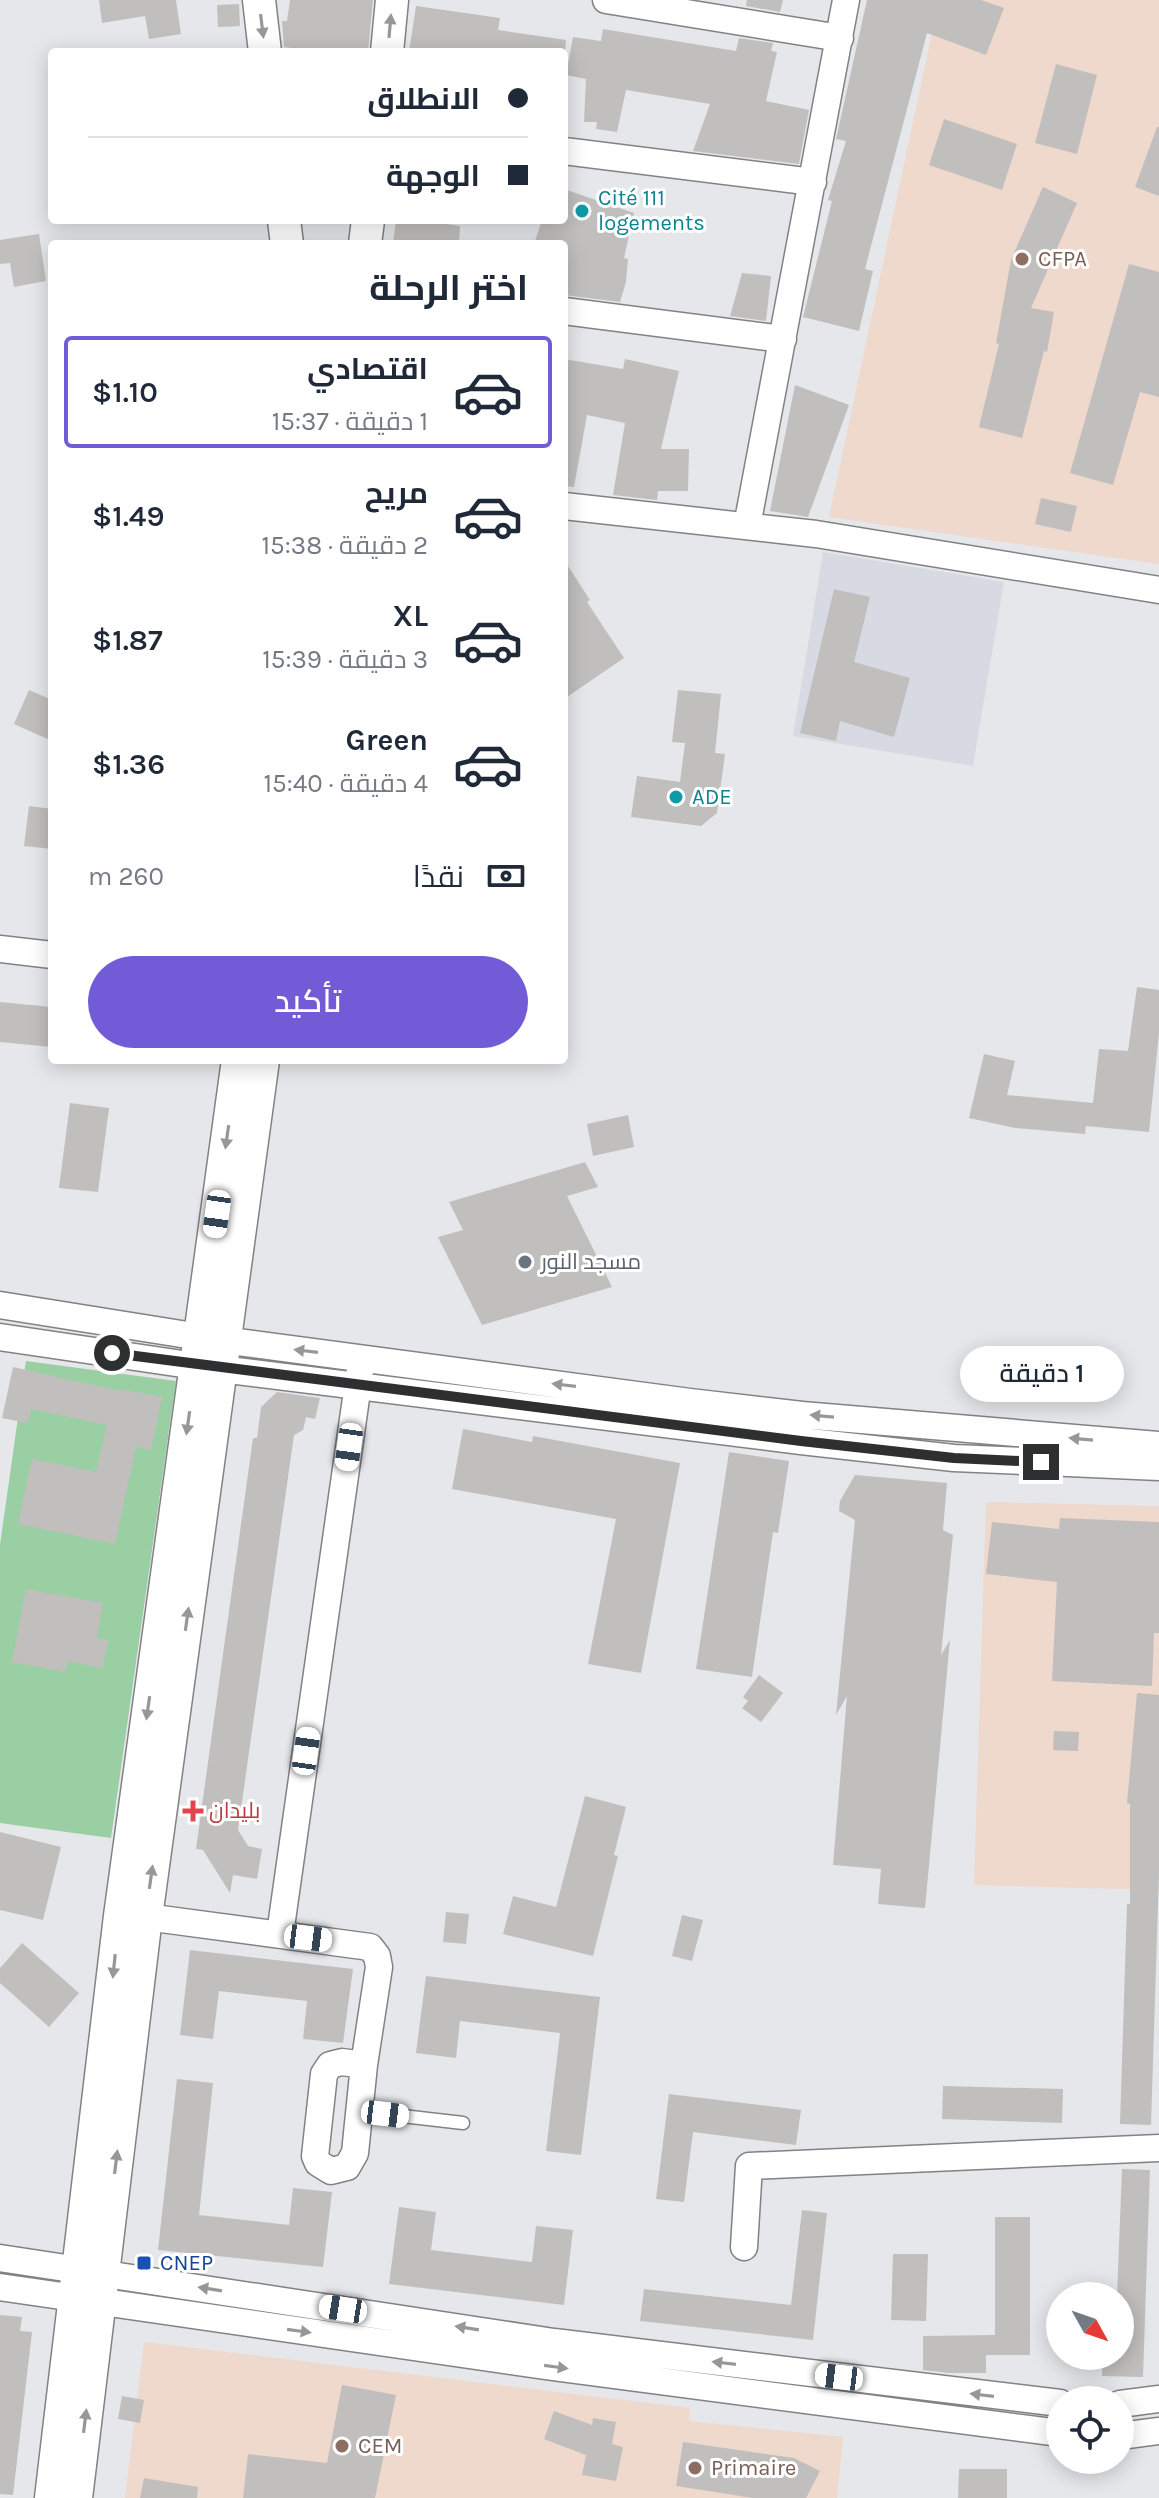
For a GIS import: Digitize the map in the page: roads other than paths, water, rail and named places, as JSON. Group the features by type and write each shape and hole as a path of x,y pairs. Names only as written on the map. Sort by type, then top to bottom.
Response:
{"street":[{"path":"259,0 265,48"},
{"path":"387,48 392,0"},
{"path":"606,0 840,38"},
{"path":"747,526 846,0"},
{"path":"568,151 813,182"},
{"path":"568,312 783,339"},
{"path":"568,506 816,534 1159,590"},
{"path":"0,949 48,955"},
{"path":"211,1353 238,1064"},
{"path":"76,2498 89,2286 133,1916 211,1353 262,1064"},
{"path":"0,1305 358,1386 688,1414 802,1415 1159,1445"},
{"path":"0,1337 211,1353 362,1359 954,1458 1159,1467"},
{"path":"280,1934 362,1359"},
{"path":"954,1458 956,1427"},
{"path":"133,1916 364,1945 377,1956 379,1967 352,2161 340,2171 324,2169 315,2156 324,2074 330,2065 336,2063 364,2065"},
{"path":"744,2247 749,2166 1159,2148"},
{"path":"0,2258 89,2286 552,2367 1046,2431"},
{"path":"51,2498 89,2286"},
{"path":"0,2287 89,2286 1046,2401"},
{"path":"1134,2402 1159,2399"},
{"path":"1134,2434 1159,2431"}],"lane":[{"path":"359,2111 463,2123"}],"place":[{"name":"Cité 111 logements","path":"582,211"},
{"name":"CFPA","path":"1022,259"},
{"name":"ADE","path":"676,797"},
{"name":"مسجد النور","path":"525,1262"},
{"name":"بليدان","path":"193,1811"},
{"name":"CNEP","path":"144,2263"},
{"name":"CEM","path":"342,2446"},
{"name":"Primaire","path":"695,2468"}]}
